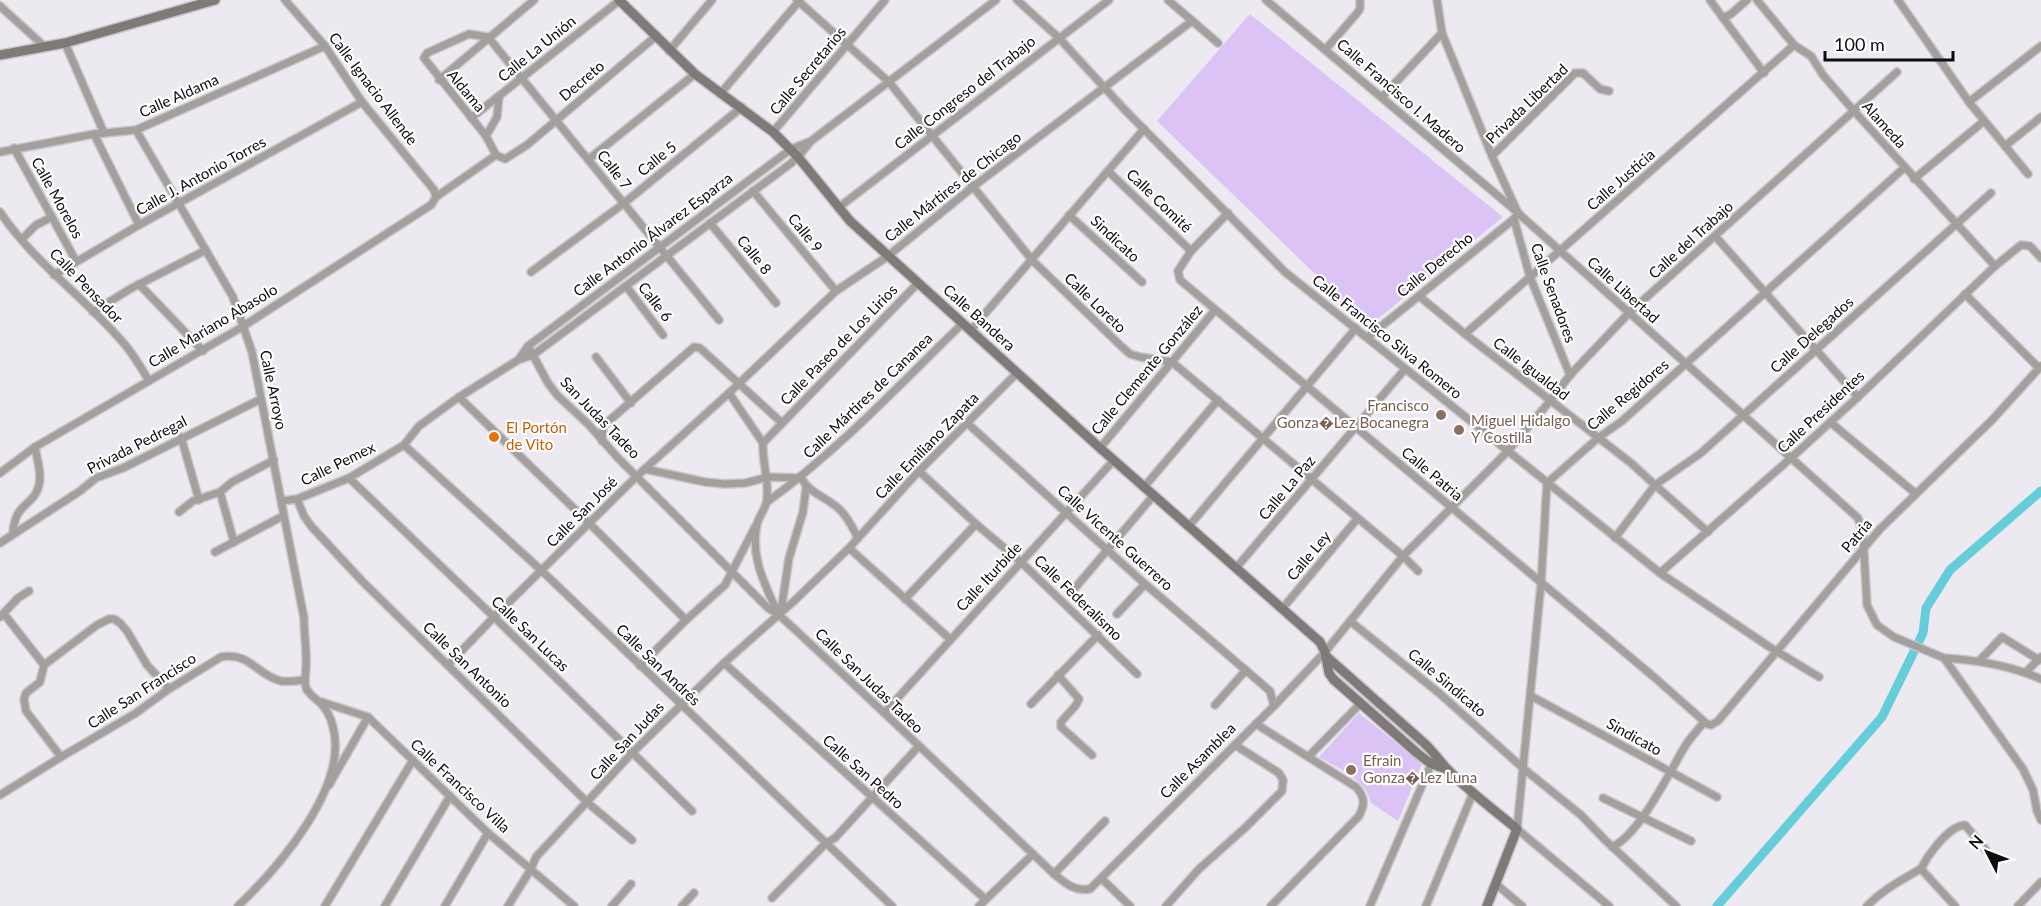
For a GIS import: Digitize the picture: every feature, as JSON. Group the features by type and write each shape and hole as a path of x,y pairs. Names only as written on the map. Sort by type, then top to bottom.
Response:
{"street":[{"path":"0,55 65,43 215,0"},
{"name":"Calle Ignacio Allende","path":"285,0 325,46 362,102 434,190 436,197"},
{"path":"440,80 534,0"},
{"name":"Calle Bandera","path":"619,0 695,74 774,132 798,157 838,208 888,256 1100,448 1320,642 1325,654"},
{"name":"Calle La Unión","path":"471,118 619,0"},
{"path":"669,51 712,0"},
{"path":"720,94 799,0"},
{"name":"Calle Loreto","path":"799,0 889,82 1032,260 1130,354 1172,362"},
{"name":"Calle Secretarios","path":"774,132 885,0"},
{"name":"Calle Antonio Álvarez Esparza","path":"404,445 419,426 459,397 518,360 533,355 753,191 798,157 811,141 996,0"},
{"name":"Calle Francisco Silva Romero","path":"1017,0 1059,38 1144,129 1285,272 1660,573 1819,677"},
{"name":"Calle Congreso del Trabajo","path":"838,208 1109,0"},
{"path":"1168,0 1218,44"},
{"name":"Calle Francisco I. Madero","path":"1266,0 1326,49 1516,216"},
{"path":"1326,49 1358,12 1360,0"},
{"name":"Calle Libertad","path":"1437,0 1442,33 1516,216 1560,252 1858,518 1862,526 1867,605 1877,625 1899,639 1944,658 1980,660 2026,672 2041,679"},
{"path":"1710,0 1764,73"},
{"path":"1723,18 1747,0"},
{"name":"Alameda","path":"1757,0 1794,45 1811,56 1823,75 1854,111 1995,266"},
{"path":"1898,0 1969,102 2028,174"},
{"path":"0,6 45,47"},
{"name":"Calle Mártires de Chicago","path":"739,383 836,291 888,256 974,186 1192,21"},
{"path":"1382,98 1442,33"},
{"name":"Aldama","path":"488,37 469,34 424,55 425,61 486,136 496,155"},
{"name":"Calle 7","path":"488,37 718,320"},
{"name":"Decreto","path":"496,155 505,159 527,145 655,37"},
{"path":"65,43 104,133"},
{"name":"Calle Justicia","path":"1465,334 1794,45"},
{"name":"Calle Aldama","path":"0,152 94,134 135,130 325,46"},
{"path":"1969,102 2041,46"},
{"name":"Calle del Trabajo","path":"1507,452 1570,375 1629,313 1897,72"},
{"name":"Privada Libertad","path":"1492,156 1575,73 1583,73 1600,89 1609,91"},
{"path":"589,159 695,74"},
{"path":"486,136 497,117 499,97"},
{"name":"Calle J. Antonio Torres","path":"54,275 139,225 362,102"},
{"name":"Calle 5","path":"531,272 623,204 742,107"},
{"path":"2005,146 2041,117"},
{"path":"1914,179 1984,120"},
{"path":"970,331 1144,129"},
{"name":"Calle Arroyo","path":"135,130 233,297 252,352 304,618 305,680"},
{"path":"94,134 139,225"},
{"name":"Calle Antonio Álvarez Esparza","path":"518,360 528,346 791,149 811,141"},
{"name":"Calle Morelos","path":"14,148 76,261"},
{"name":"Calle Mariano Abasolo","path":"0,473 35,447 242,327 431,205 436,197 496,155"},
{"name":"Calle Regidores","path":"1547,483 1598,438 1622,421 1904,168"},
{"name":"Calle Comité","path":"1108,171 1191,251"},
{"name":"Calle 9","path":"753,191 836,291"},
{"name":"Calle Delegados","path":"1655,485 1686,465 1991,193"},
{"name":"Calle Pensador","path":"0,212 54,275 126,346 149,381"},
{"name":"Calle Patria","path":"1228,213 1191,251 1179,268 1178,277 1306,387 1654,677 1704,722"},
{"name":"Sindicato","path":"1069,215 1142,282"},
{"path":"22,238 36,225 52,216"},
{"name":"Calle Senadores","path":"1516,216 1530,277 1570,375"},
{"name":"Calle Derecho","path":"1368,337 1516,216"},
{"name":"Calle 8","path":"710,223 776,303"},
{"path":"1715,236 1858,397"},
{"name":"Calle Presidentes","path":"1660,573 1830,423 1995,266 2021,245 2030,246 2041,258"},
{"path":"93,312 139,284 206,250"},
{"name":"Calle Paseo de Los Lirios","path":"763,442 918,283"},
{"path":"139,284 202,351"},
{"name":"Calle 6","path":"626,286 663,335"},
{"path":"1965,294 2040,367"},
{"name":"Calle Igualdad","path":"1419,296 1631,463 1708,532"},
{"name":"Calle Clemente González","path":"1100,448 1215,310"},
{"name":"Calle Mártires de Cananea","path":"645,469 725,484 745,483 768,477 801,478 962,324"},
{"path":"1189,526 1356,328"},
{"name":"San Judas Tadeo","path":"528,346 548,383 557,394 637,476"},
{"path":"602,441 603,426 694,347 700,348 739,383 780,425"},
{"path":"596,357 631,403"},
{"path":"1172,362 1418,571"},
{"name":"Patria","path":"1704,722 1711,725 1718,721 1864,548 1916,493 1992,420 2040,367"},
{"name":"Calle La Paz","path":"1236,568 1405,369"},
{"name":"Calle Emiliano Zapata","path":"849,548 919,471 1017,373"},
{"name":"Calle San José","path":"448,665 637,476 739,383"},
{"path":"640,666 725,585 767,502 768,477 763,456 763,442 729,393"},
{"path":"459,397 686,620"},
{"name":"Privada Pedregal","path":"0,543 96,478 123,468 261,399"},
{"path":"1144,487 1218,400"},
{"name":"Calle Vicente Guerrero","path":"967,423 1145,584 1270,691 1274,706"},
{"path":"1830,423 1916,493"},
{"path":"588,424 603,426"},
{"path":"181,437 199,500"},
{"name":"Calle Pemex","path":"282,501 297,499 349,478 404,445"},
{"name":"Calle San Andrés","path":"404,445 542,571 892,906"},
{"path":"13,534 18,512 39,489 35,447"},
{"name":"Calle Asamblea","path":"1090,889 1325,654 1403,556 1507,452"},
{"path":"179,512 193,501 220,492 232,482 274,460"},
{"name":"Calle Iturbide","path":"885,712 1114,460"},
{"name":"Calle Federalismo","path":"919,471 1021,562 1137,674"},
{"name":"Calle San Judas Tadeo","path":"637,476 768,608 779,612 885,712 918,747 1054,874 1071,887 1083,891 1090,889"},
{"name":"Calle San Lucas","path":"349,478 692,811"},
{"path":"767,502 801,478 806,488 837,506 849,519 858,538"},
{"path":"1487,906 1517,829 1541,584 1547,483"},
{"path":"1615,538 1655,485"},
{"path":"779,612 789,558 803,512 806,488"},
{"path":"220,492 234,542"},
{"path":"1075,588 1154,495"},
{"name":"Calle San Antonio","path":"297,499 304,516 320,537 362,581 588,803 632,840"},
{"path":"215,552 283,516"},
{"name":"Calle Ley","path":"1282,609 1358,519"},
{"path":"757,522 754,554 779,612"},
{"path":"905,599 976,524"},
{"path":"849,548 950,639"},
{"name":"Calle San Judas","path":"508,906 536,857 632,753 724,663 849,548"},
{"path":"1117,614 1145,584"},
{"path":"29,591 18,598 2,616 44,665"},
{"path":"61,757 26,711 24,705 26,693 40,682 44,665 104,620 114,619 127,631 147,665 169,689"},
{"name":"Calle Sindicato","path":"1350,621 1439,693 1524,769 1581,815 1676,906"},
{"path":"1031,704 1098,635"},
{"path":"1980,660 2002,638 2040,658 2026,672"},
{"path":"1325,654 1329,673 1360,704 1430,763 1448,770"},
{"path":"1325,654 1436,754 1448,770 1473,793 1606,905"},
{"name":"Calle San Francisco","path":"0,795 136,713 213,661 231,656 248,660 281,681 305,680"},
{"path":"1944,658 2023,769 2033,790 2041,820"},
{"name":"Calle San Pedro","path":"724,663 985,899"},
{"path":"1215,705 1246,670"},
{"path":"1058,675 1079,699 1061,722 1062,727 1092,756"},
{"path":"305,680 307,690 319,701 330,718 335,739 327,790"},
{"name":"Sindicato","path":"1531,696 1671,772 1630,835 1612,847"},
{"name":"Calle Francisco Villa","path":"319,701 368,717 489,833 574,906"},
{"path":"1310,756 1360,704"},
{"path":"238,906 280,862 296,840 368,717"},
{"path":"1704,722 1685,746 1671,772 1717,797"},
{"path":"1256,724 1310,756 1362,793 1363,808 1359,816 1274,905"},
{"path":"1166,906 1199,869 1282,791 1283,780 1279,773 1235,745"},
{"path":"772,898 826,843 835,838 918,747"},
{"path":"1370,906 1430,763 1436,754"},
{"path":"325,906 413,760"},
{"path":"1426,906 1473,793"},
{"path":"385,906 450,796"},
{"path":"1603,798 1691,841"},
{"path":"1054,874 1105,821"},
{"path":"1867,906 1888,887 1921,869 1929,855 1951,831 1959,826 1965,825 1986,850"},
{"path":"445,906 489,833"},
{"path":"979,906 1033,854"},
{"path":"1921,869 1954,906"},
{"path":"1102,879 1130,906"},
{"path":"612,906 631,884"},
{"path":"1496,884 1522,906"},
{"path":"2018,906 2038,885 2041,894"},
{"path":"682,906 694,893"}],"shaded area":[{"path":"1250,14 1503,217 1369,326 1157,121"},
{"path":"1359,713 1422,764 1398,821 1371,803 1364,787 1358,781 1319,757"}],"waterway":[{"path":"1717,906 1882,717 1923,633 1926,608 1950,570 2041,491"}],"place":[{"name":"Francisco Gonza�Lez Bocanegra","path":"1441,415"},
{"name":"Miguel Hidalgo Y Costilla","path":"1459,430"},
{"name":"El Portón de Vito","path":"494,437"},
{"name":"Efrain Gonza�Lez Luna","path":"1351,770"}]}
